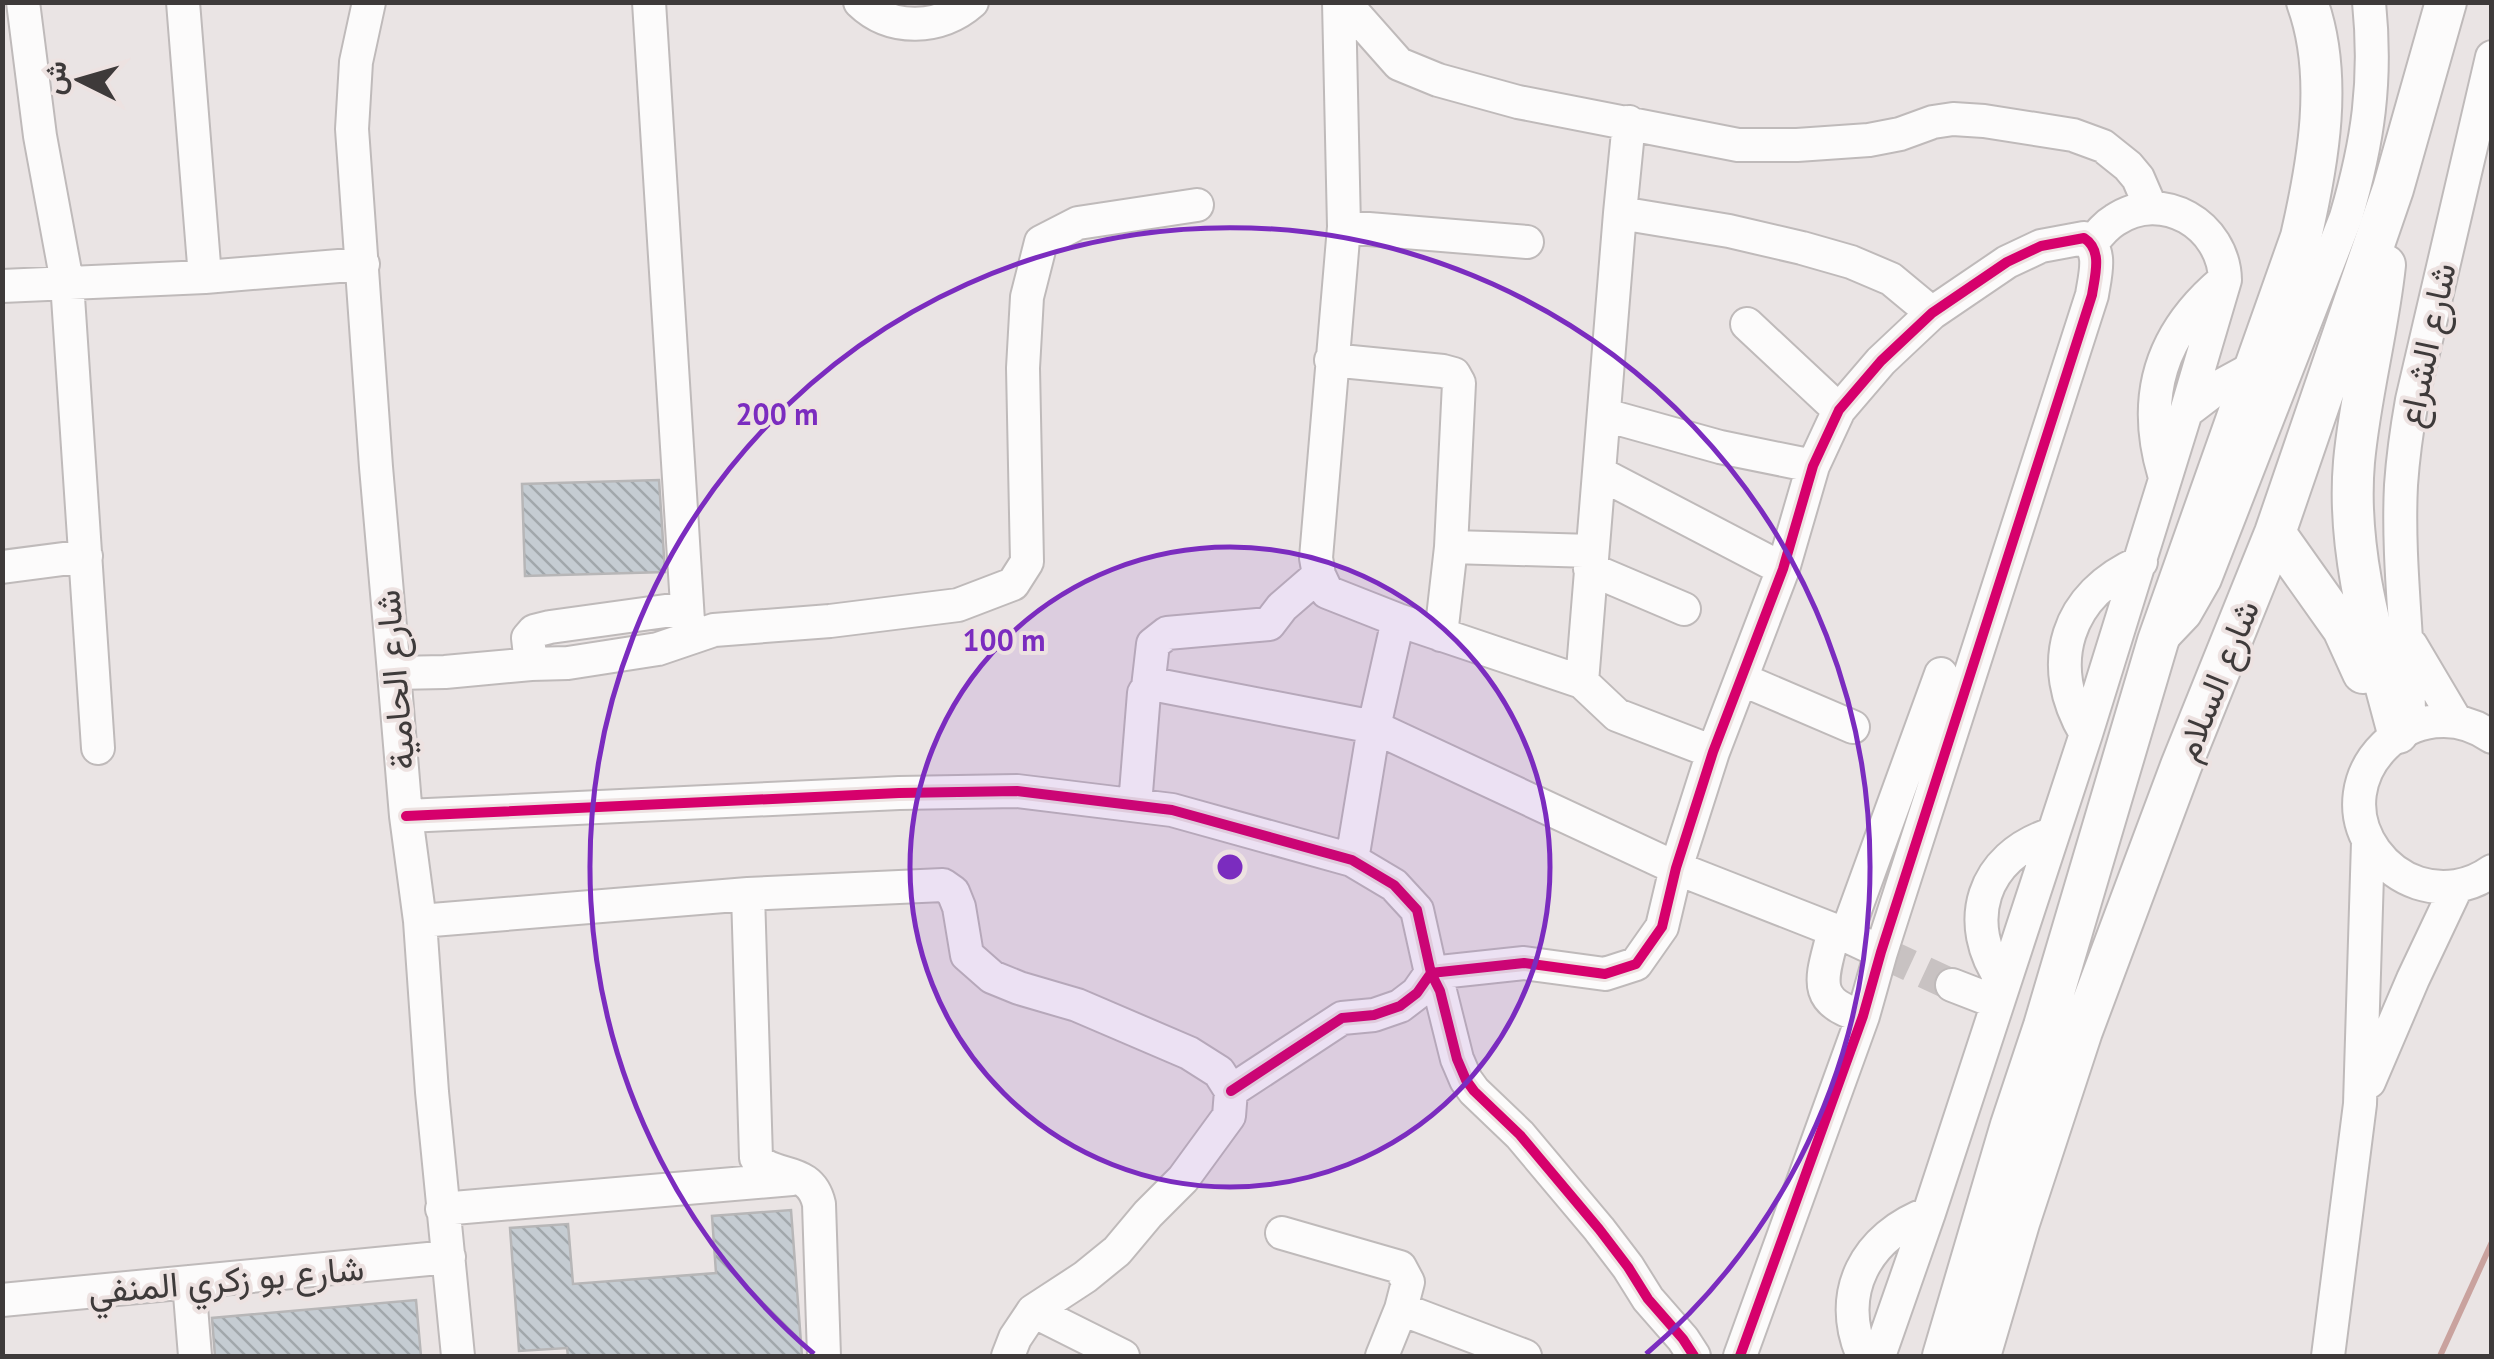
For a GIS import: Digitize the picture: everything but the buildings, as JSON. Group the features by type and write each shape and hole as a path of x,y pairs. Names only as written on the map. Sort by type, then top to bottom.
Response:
{"main road":[{"name":"شارع السلام","path":"1980,1356 2011,1124 2044,1026 2158,641 2301,237 2310,198 2320,87 2320,55 2307,2"},
{"name":"شارع السلام","path":"1943,1356 2082,1031 2181,766 2275,533 2393,189 2446,2"},
{"path":"2393,189 2380,306 2354,460 2353,494 2354,535 2366,610 2396,736"},
{"path":"2275,533 2344,629 2368,687 2396,736"}],"street":[{"path":"23,2 40,136 67,282 98,748"},
{"path":"183,2 205,277"},
{"name":"شارع الحامية","path":"369,2 356,62 352,130 406,816 420,921 442,1209 458,1356"},
{"path":"649,2 688,622"},
{"path":"860,2 882,18 918,25 952,16 972,2"},
{"path":"1341,2 1399,64 1438,80 1518,102 1698,139 1752,146 1869,140 1953,119 2073,135 2103,146 2128,166 2138,178 2151,208"},
{"path":"1341,2 1344,227 1316,558 1327,592 1582,682 1617,715 1712,752"},
{"path":"2158,641 2185,614 2205,580 2346,217 2358,176 2372,91 2374,59 2369,2"},
{"name":"شارع الشراع","path":"2396,736 2407,637 2401,528 2405,442 2492,57"},
{"path":"1582,682 1629,122"},
{"path":"394,673 531,664 528,638 534,631 550,626 688,622 714,630 830,621 958,605 1013,584 1027,562 1023,368 1027,298 1041,242 1078,223 1197,205"},
{"path":"1879,1356 2086,734 2225,280 2215,242 2206,230 2180,213 2151,208 2133,211 2117,218 2092,243"},
{"path":"1620,214 1729,232 1851,262 1892,279 1932,312"},
{"path":"1344,227 1527,242"},
{"path":"1230,1091 1342,1018 1400,1006 1417,993 1432,973 1524,964 1605,974 1636,964 1662,927 1712,752 1784,569 1813,466 1840,410 1881,361 1932,312 2007,262 2041,246 2084,238 2092,243 2096,254 2092,295 1863,1016 1740,1356"},
{"path":"2,286 205,277 363,264"},
{"path":"2165,478 2156,448 2154,416 2157,384 2166,353 2200,300 2225,280"},
{"path":"1747,324 1840,410"},
{"path":"1331,360 1454,374 1459,383 1451,547 1442,635"},
{"path":"2186,412 2220,386 2255,367"},
{"path":"1604,415 1720,447 1813,466"},
{"path":"1599,473 1784,569"},
{"path":"1451,547 1591,560 1684,609"},
{"path":"2,567 86,556"},
{"path":"2086,734 2068,696 2064,676 2069,634 2089,597 2104,582 2141,562"},
{"path":"1135,805 1144,693 1153,644 1167,633 1269,624 1282,607 1319,575"},
{"path":"1352,860 1374,727 1398,620"},
{"path":"2407,637 2456,721"},
{"path":"1863,1016 1829,1001 1822,983 1940,674"},
{"path":"1741,679 1853,727"},
{"path":"1148,687 1374,727 1676,868 1881,952"},
{"path":"2328,1356 2360,1104 2368,842 2360,804 2362,784 2368,765 2396,736 2424,722 2456,721 2492,736"},
{"path":"406,816 899,792 1017,791 1172,810 1352,860 1394,885 1417,910 1432,973 1466,1080 1520,1135 1599,1229 1691,1355"},
{"path":"2000,992 1985,950 1981,912 1985,894 2004,862 2018,849 2052,834"},
{"path":"2368,842 2384,863 2406,879 2431,887 2478,885"},
{"path":"420,921 748,894 943,885 954,892 967,955 992,978 1078,1005 1190,1053 1219,1072 1230,1091 1229,1116 1183,1179 1116,1251 1085,1278 1033,1311 1008,1356"},
{"path":"2360,1104 2394,1021 2478,885"},
{"path":"748,894 756,1158 762,1165 809,1184 816,1193 824,1356"},
{"path":"1952,985 2000,992"},
{"path":"442,1209 798,1178"},
{"path":"1863,1356 1852,1323 1852,1302 1865,1262 1892,1231 1929,1213"},
{"path":"1282,1233 1400,1267 1408,1282 1382,1356"},
{"name":"شارع بو زكري المنفي","path":"2,1300 449,1258"},
{"path":"189,1282 194,1356"},
{"path":"1401,1308 1525,1356"},
{"path":"1033,1311 1123,1356"}],"waterway":[{"path":"2440,1356 2492,1242"}],"tunnel":[{"path":"1881,952 1952,985"}],"cycle path":[{"path":"1231,1091 1342,1018 1374,1015 1400,1006 1417,993 1431,973 1524,963 1605,974 1636,964 1662,927 1676,868 1713,752 1783,569 1813,466 1839,410 1881,361 1932,313 2007,262 2041,246 2084,238 2096,256 2092,295 1863,1016 1740,1356"},
{"path":"406,816 1017,791 1172,810 1352,860 1394,885 1417,910 1431,973 1466,1080 1520,1135 1599,1229 1694,1356"}]}
